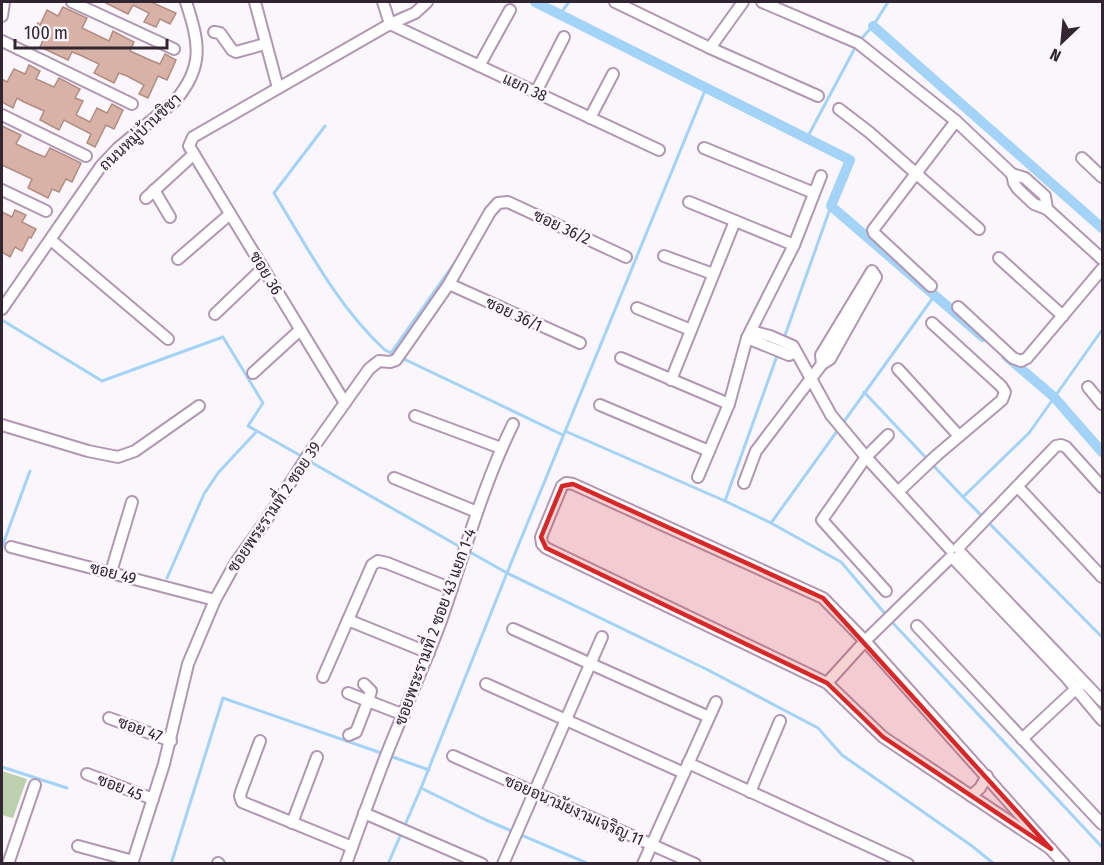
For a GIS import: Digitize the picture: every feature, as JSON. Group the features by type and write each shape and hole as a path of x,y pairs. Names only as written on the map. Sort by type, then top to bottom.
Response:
{"street":[{"path":"2,16 4,2"},
{"path":"72,2 174,49"},
{"name":"ถนนหมู่บ้านชิชา","path":"2,309 101,166 118,148 175,101 190,79 198,56 198,44 186,2"},
{"path":"255,2 278,88 390,24 416,13 427,2"},
{"path":"383,2 390,24"},
{"path":"615,2 710,48 818,96"},
{"path":"710,48 743,2 753,2"},
{"path":"762,2 858,43 956,121 1012,174 1025,178 1045,196 1047,209"},
{"path":"479,66 510,10"},
{"name":"แยก 38","path":"390,24 659,150"},
{"path":"214,32 220,33 236,52 265,44"},
{"path":"536,92 564,37"},
{"path":"2,41 132,104"},
{"path":"590,118 613,74"},
{"name":"ซอย 36","path":"278,88 193,137 189,146 345,403"},
{"path":"839,109 869,132 979,229"},
{"path":"2,115 86,156"},
{"path":"931,286 873,230 956,121"},
{"path":"704,148 814,193"},
{"path":"170,216 150,194 194,154"},
{"path":"1082,158 1102,177"},
{"path":"1012,174 1018,189 1034,204 1047,209 1102,259"},
{"path":"699,477 729,404 749,334 794,245 821,176"},
{"path":"2,190 46,211"},
{"name":"ซอย 36/2","path":"498,203 508,202 626,256"},
{"path":"689,202 794,245"},
{"name":"ซอยพระรามที่ 2 ซอย 39","path":"133,862 171,741 188,664 215,600 236,562 267,519 307,456 374,364 379,361 396,360 449,284 490,212 498,203"},
{"path":"178,259 230,214"},
{"path":"671,380 735,221"},
{"path":"51,240 168,339"},
{"path":"664,256 713,274"},
{"path":"999,258 1063,316"},
{"path":"215,314 263,268"},
{"path":"958,307 1013,358 1021,361 1027,358 1102,269"},
{"path":"744,483 756,451 822,364 830,359 876,277 872,271 821,355 822,364"},
{"name":"ซอย 36/1","path":"449,284 580,344"},
{"path":"637,308 691,330"},
{"path":"899,491 937,455 1002,400 1005,392 932,323"},
{"path":"253,373 300,330"},
{"path":"749,334 793,351 831,415 866,457 1009,611 1080,684 1102,701"},
{"path":"621,358 729,404"},
{"path":"898,369 959,436"},
{"path":"1088,387 1102,404"},
{"path":"600,405 709,451"},
{"path":"2,425 88,451 118,457 135,451 199,406"},
{"path":"415,416 501,448"},
{"name":"ซอยพระรามที่ 2 ซอย 43 แยก 1-4","path":"346,864 389,748 429,653 463,556 465,544 501,448 513,424"},
{"path":"886,591 822,520 866,457 888,435"},
{"path":"827,683 865,640 955,553 1056,446 1066,447 1102,488"},
{"path":"394,478 477,512"},
{"path":"1051,849 874,729 827,683 546,548 542,544 541,537 562,486 566,483 573,484 823,598 865,640 987,776 1051,849 1064,864"},
{"path":"1018,488 1102,577"},
{"path":"111,572 132,502"},
{"name":"ซอย 49","path":"11,547 215,600"},
{"path":"323,677 372,564 378,561 452,589"},
{"path":"348,620 429,653"},
{"path":"917,626 1102,824"},
{"path":"513,629 709,717"},
{"path":"502,864 602,637"},
{"path":"349,735 356,732 368,701 370,691 363,684"},
{"path":"486,684 566,719 750,792 908,864"},
{"path":"1080,684 1102,720"},
{"path":"1022,739 1080,684"},
{"path":"348,693 404,715"},
{"path":"643,864 716,702"},
{"name":"ซอย 47","path":"109,718 171,741"},
{"path":"750,792 780,721"},
{"path":"260,741 240,800 247,806 352,848"},
{"name":"ซอยอนามัยงามเจริญ 11","path":"453,756 695,864"},
{"path":"292,823 317,758"},
{"name":"ซอย 45","path":"87,774 153,799"},
{"path":"970,796 980,788 987,776"},
{"path":"8,864 35,784"},
{"path":"364,813 482,864"},
{"path":"78,846 133,862"}],"highlighted area":[{"path":"573,484 823,598 1051,849 883,737 827,683 546,548 541,537 562,486"}],"green space":[{"path":"2,771 27,779 13,818 2,815"}],"building":[{"path":"104,2 151,2 176,13 170,24 160,19 156,27 144,22 149,13 133,5 128,14"},
{"path":"63,7 87,18 82,28 109,41 113,31 134,42 130,51 160,64 165,54 176,60 167,80 158,76 148,98 139,94 144,85 127,76 119,73 114,83 94,73 99,64 72,52 68,60 40,47 44,38 33,33 38,23 40,25 47,10 58,16"},
{"path":"29,65 40,71 36,79 54,87 59,78 80,89 75,98 83,101 76,115 90,122 97,108 107,113 112,104 123,110 114,129 106,125 95,147 87,143 91,134 64,120 59,130 40,120 44,111 17,98 13,108 2,102 2,79 7,82 14,69 25,74"},
{"path":"2,126 21,135 16,144 35,153 45,157 50,148 81,163 72,182 66,179 59,192 52,189 48,198 28,188 32,179 2,165"},
{"path":"15,210 26,215 22,222 36,229 22,251 15,247 10,257 2,252 2,212 12,217"}],"waterway":[{"path":"535,2 850,160 831,206 983,337"},
{"path":"560,14 569,2"},
{"path":"859,41 873,26 888,2"},
{"path":"873,26 1102,228"},
{"path":"807,138 856,46"},
{"path":"388,864 706,88"},
{"path":"325,126 274,193 324,276 352,315 385,350 563,435"},
{"path":"784,338 831,206"},
{"path":"391,353 458,258"},
{"path":"771,523 935,295"},
{"path":"2,320 102,381 223,337 263,403 248,426 303,457"},
{"path":"864,392 963,497 1029,433 1102,330"},
{"path":"725,501 778,353"},
{"path":"1006,356 1054,397 1102,452"},
{"path":"167,578 204,494 218,473 257,431"},
{"path":"565,431 725,501 771,523 841,562 887,616"},
{"path":"309,461 462,548"},
{"path":"2,547 30,471"},
{"path":"963,497 983,517"},
{"path":"988,522 1102,637"},
{"path":"468,551 507,573 708,670 818,728 842,755 972,846 994,864"},
{"path":"891,621 1102,847"},
{"path":"171,864 223,698 384,754"},
{"path":"390,756 429,770"},
{"path":"2,767 67,788"},
{"path":"421,788 486,820 589,864"}]}
